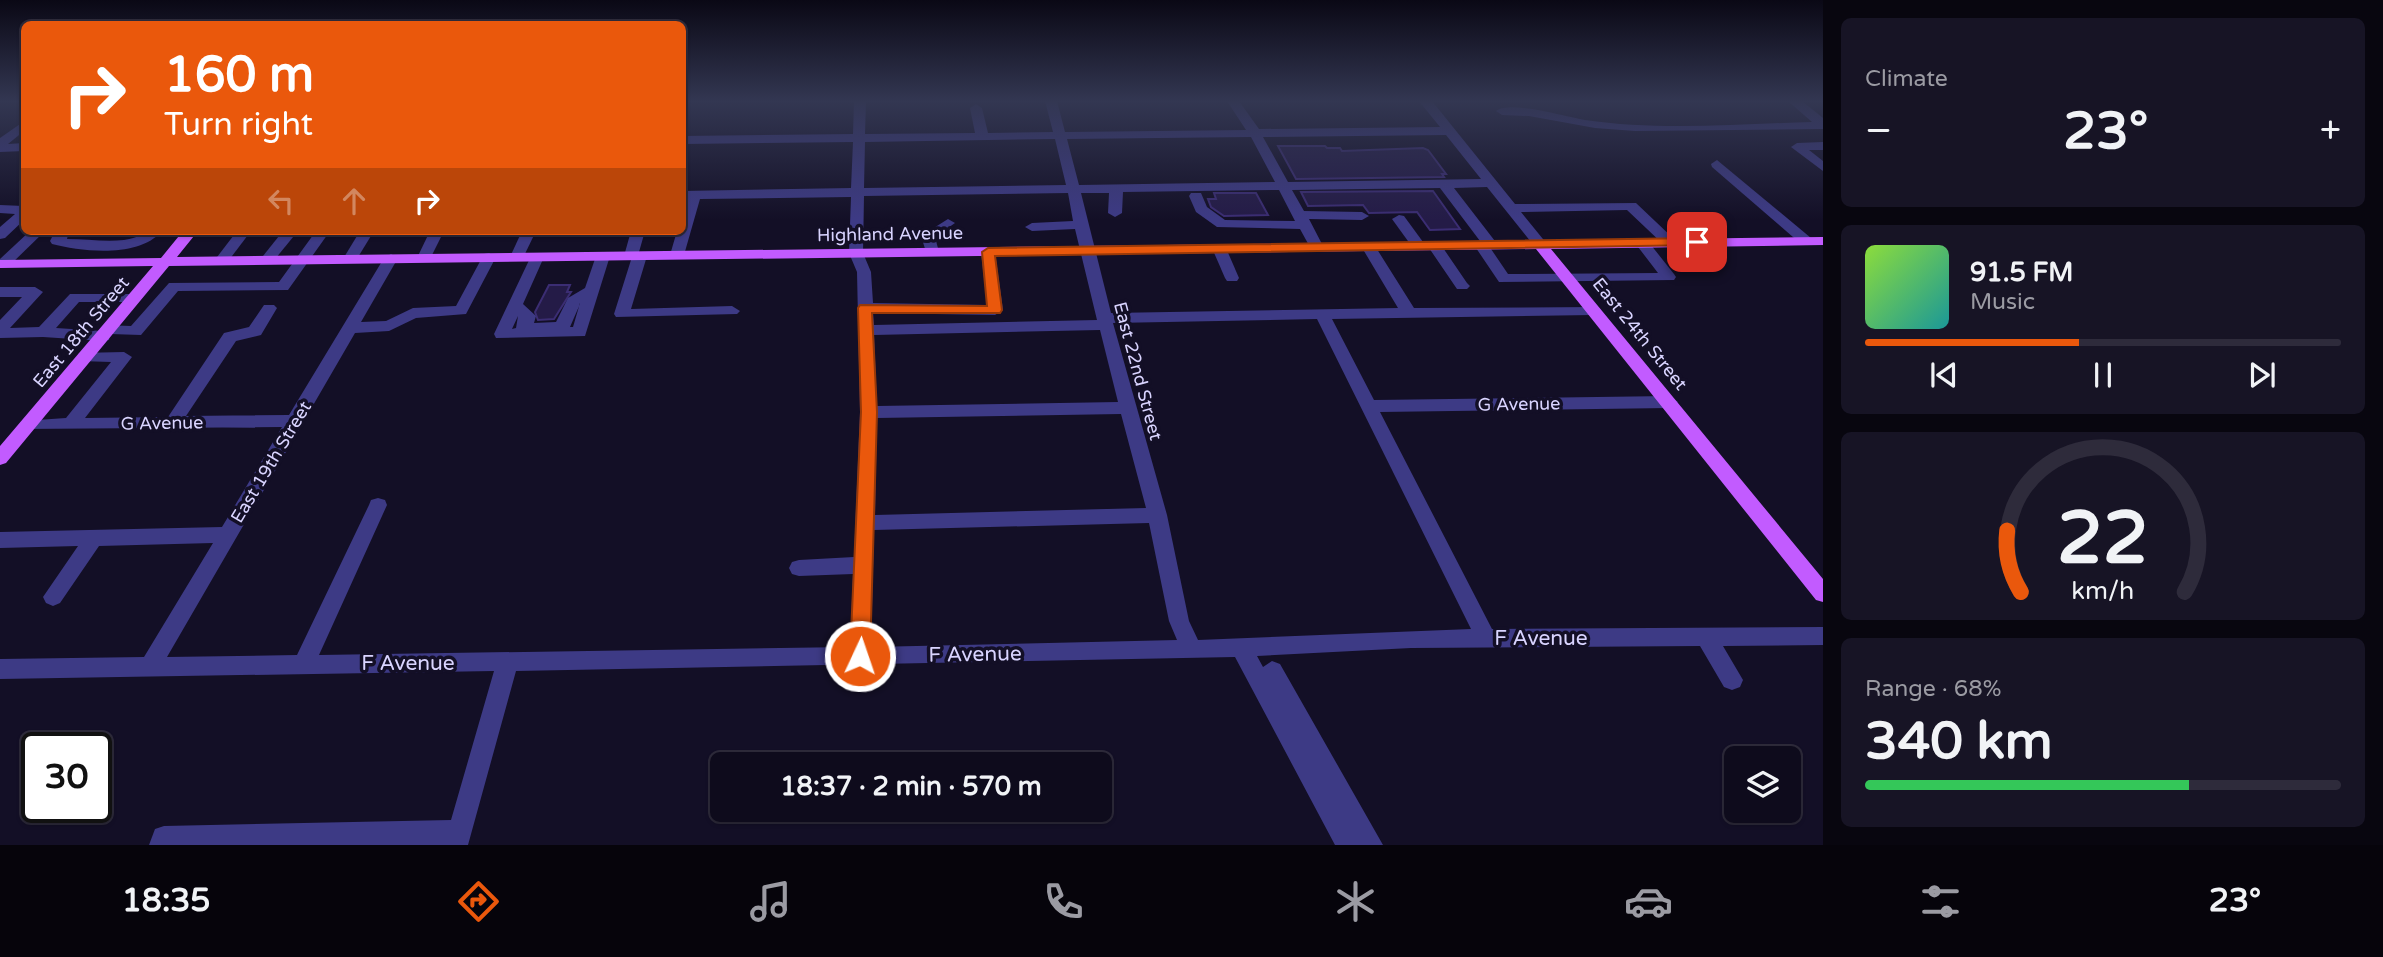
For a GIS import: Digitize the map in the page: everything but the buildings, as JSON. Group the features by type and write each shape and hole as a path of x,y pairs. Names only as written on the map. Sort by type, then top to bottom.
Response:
{"main road":[{"name":"East 18th Street","path":"0,458 188,235"},
{"name":"Highland Avenue","path":"1,264 1823,241"},
{"name":"East 24th Street","path":"1540,244 1823,594"}],"street":[{"path":"859,140 856,253 864,272 869,412 860,656"},
{"name":"East 22nd Street","path":"1062,140 1086,250 1157,515 1179,621 1191,649"},
{"path":"1259,140 1316,246"},
{"name":"East 24th Street","path":"1456,140 1540,244"},
{"path":"0,146 21,147"},
{"path":"1823,146 1797,146 1823,167"},
{"path":"1717,164 1806,241"},
{"path":"688,195 1490,183"},
{"path":"1444,184 1486,245 1504,279 1669,277 1642,243"},
{"path":"1115,213 1116,190"},
{"path":"1196,196 1201,209 1222,224 1362,216"},
{"path":"1510,208 1631,206 1670,243"},
{"path":"0,209 21,211"},
{"path":"0,235 21,214"},
{"path":"1399,219 1462,286"},
{"path":"932,253 928,236 948,223"},
{"path":"1222,224 1233,278"},
{"path":"1032,227 1081,225"},
{"path":"1,264 34,235"},
{"path":"60,235 57,241 67,243 136,243 151,235"},
{"path":"221,261 241,235"},
{"path":"266,261 288,235"},
{"path":"0,331 135,331 174,286 283,287 320,235"},
{"path":"350,259 365,235"},
{"path":"424,258 435,235"},
{"path":"517,257 527,235"},
{"path":"638,235 636,256 622,314 732,311"},
{"path":"677,255 681,235"},
{"path":"1368,246 1409,313"},
{"path":"865,308 995,310 988,252"},
{"path":"537,257 502,334 579,332 603,256"},
{"path":"350,328 389,326 413,313 461,311 489,257"},
{"name":"East 19th Street","path":"151,665 391,258"},
{"path":"515,305 528,316 524,328 562,327 573,301 592,291"},
{"path":"0,292 35,292 0,331"},
{"path":"43,332 75,296 135,297"},
{"path":"173,423 230,337 255,331 270,308"},
{"path":"865,330 1322,314 1593,310"},
{"path":"1322,314 1486,638"},
{"path":"71,424 124,357 85,357"},
{"name":"G Avenue","path":"1369,407 1669,402"},
{"path":"869,412 1129,408"},
{"name":"G Avenue","path":"28,425 295,421"},
{"path":"304,664 378,505"},
{"path":"866,523 1157,515"},
{"path":"0,540 228,535"},
{"path":"53,597 94,538"},
{"path":"799,568 864,565"},
{"name":"F Avenue","path":"0,669 1241,648 1411,639 1823,636"},
{"path":"1706,637 1732,680"},
{"path":"1241,648 1349,845"},
{"path":"161,845 164,838 457,839 508,662"},
{"path":"1272,671 1371,845"}],"route":[{"path":"860,656 869,412 865,308 995,310 988,252 1697,242"}]}
